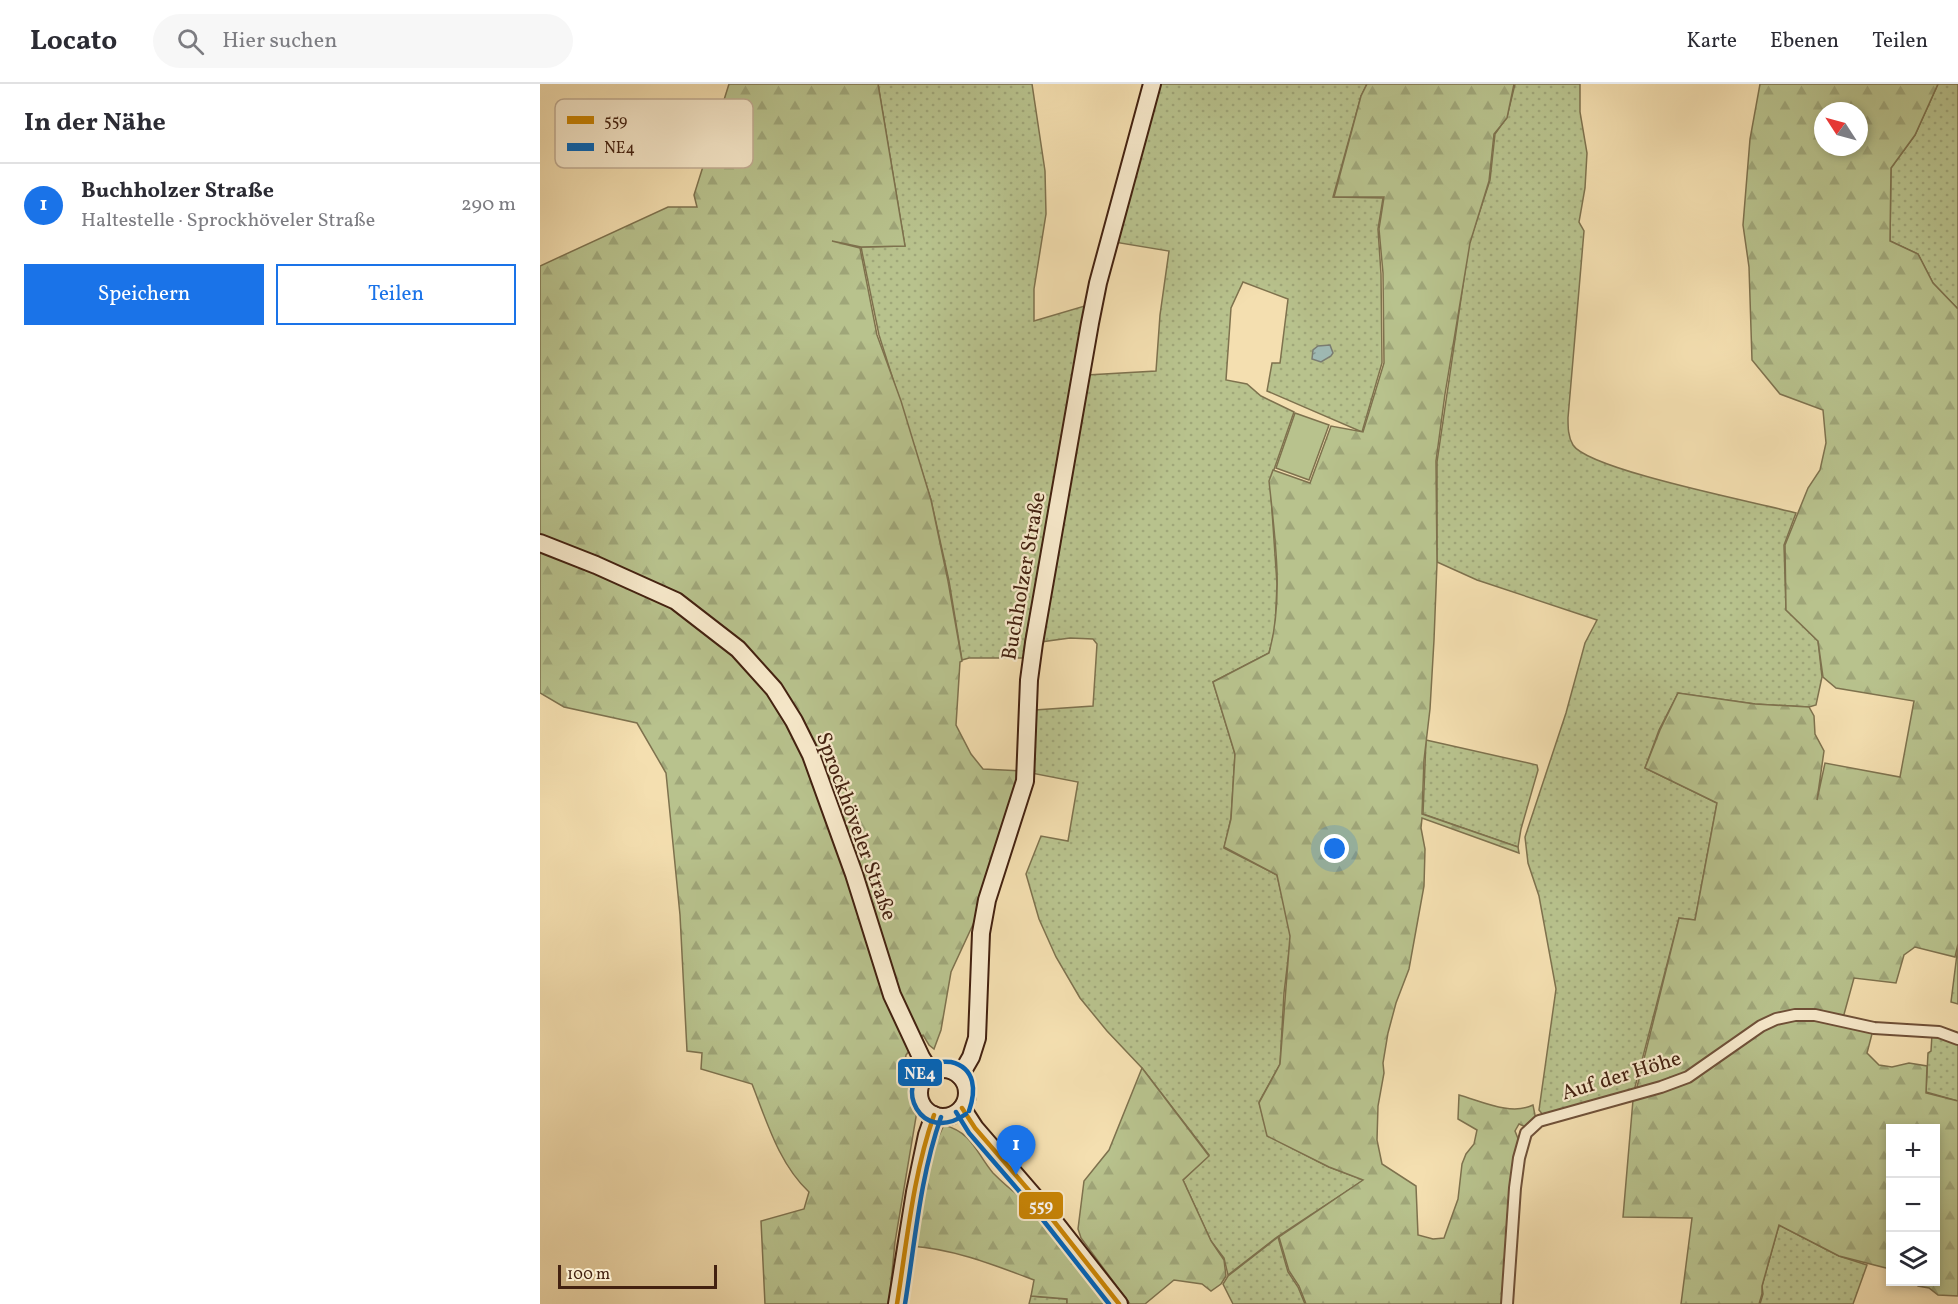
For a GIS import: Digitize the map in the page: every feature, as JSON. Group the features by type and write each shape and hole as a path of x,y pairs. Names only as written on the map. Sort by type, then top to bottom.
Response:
{"street":[{"name":"Buchholzer Straße","path":"960,1076 971,1057 977,1038 981,933 987,900 1024,781 1032,653 1090,323 1098,283 1152,84"},
{"name":"Sprockhöveler Straße","path":"540,543 596,565 676,602 738,649 774,689 811,755 854,874 892,995 931,1073"},
{"name":"Auf der Höhe","path":"1507,1304 1519,1158 1526,1133 1539,1121 1661,1087 1688,1077 1761,1026 1776,1019 1815,1015 1874,1028 1939,1032 1958,1039"},
{"path":"943,1069 960,1076 967,1093 962,1108 949,1116 934,1115 925,1108 920,1098 921,1084 931,1073 943,1069"},
{"path":"962,1108 975,1128 1038,1201 1119,1304"},
{"path":"897,1304 915,1192 927,1135 934,1115"}],"green space":[{"path":"729,84 878,84 905,246 861,247 832,241 860,248 877,335 901,401 931,500 962,661 960,662 956,725 971,754 983,769 1023,771 976,918 951,972 941,1030 934,1049 923,1035 906,1055 903,1076 918,1105 895,1242 889,1304 765,1304 761,1221 804,1209 809,1192 782,1156 752,1084 701,1069 702,1053 687,1051 680,915 666,773 637,723 564,707 540,693 540,266 668,207 697,207 694,195 703,168 753,168 753,99 724,99"},
{"path":"878,84 1032,84 1045,171 1046,214 1034,289 1034,321 1088,305 1023,658 962,660 949,581 931,500 879,335 861,247 905,246"},
{"path":"1157,84 1367,84 1361,96 1333,197 1383,198 1378,229 1382,363 1362,432 1267,391 1272,363 1280,363 1288,299 1243,282 1231,308 1226,380 1247,384 1261,396 1294,412 1270,481 1277,584 1275,630 1269,653 1213,682 1235,754 1231,818 1224,848 1277,875 1291,935 1284,993 1280,1064 1259,1102 1268,1136 1329,1167 1364,1180 1277,1237 1228,1275 1224,1258 1211,1241 1183,1180 1209,1155 1142,1068 1080,998 1056,957 1039,919 1026,874 1041,836 1068,841 1078,782 1031,773 1035,710 1093,706 1097,644 1093,639 1070,638 1040,642 1087,375 1156,371 1160,315 1169,251 1114,242"},
{"path":"1367,84 1514,84 1507,118 1494,134 1489,181 1470,243 1436,461 1437,563 1434,640 1422,814 1518,847 1519,853 1422,818 1421,828 1425,849 1424,886 1409,969 1388,1033 1378,1106 1377,1140 1382,1164 1416,1186 1418,1235 1433,1239 1444,1238 1458,1199 1462,1164 1474,1144 1477,1130 1458,1119 1459,1095 1506,1108 1524,1108 1533,1105 1536,1120 1526,1127 1519,1124 1515,1131 1519,1141 1507,1217 1504,1304 1306,1304 1299,1286 1289,1271 1279,1237 1363,1180 1329,1167 1267,1136 1259,1103 1280,1064 1290,936 1277,875 1224,847 1231,819 1235,754 1213,682 1269,653 1276,611 1277,568 1269,481 1273,470 1310,483 1331,426 1363,432 1384,363 1383,273 1379,229 1384,197 1334,197 1361,96"},
{"path":"1515,84 1580,84 1580,112 1587,153 1585,188 1579,222 1584,231 1568,418 1571,442 1586,455 1609,465 1677,485 1796,513 1784,545 1786,610 1818,641 1822,677 1816,705 1809,707 1755,704 1678,693 1659,730 1645,768 1717,803 1695,920 1679,918 1634,1091 1543,1115 1539,1110 1556,989 1539,896 1528,863 1525,837 1566,713 1585,643 1597,620 1477,580 1437,562 1437,462 1469,244 1490,180 1495,134 1507,117"},
{"path":"1760,84 1938,84 1915,135 1891,168 1890,241 1918,254 1933,283 1958,309 1958,944 1955,957 1915,947 1904,955 1896,983 1854,978 1843,1018 1817,1010 1792,1012 1687,1075 1636,1091 1679,918 1695,920 1717,803 1645,768 1678,693 1755,704 1809,707 1814,716 1815,734 1824,751 1817,800 1825,763 1900,777 1914,701 1836,688 1823,677 1818,641 1786,610 1785,545 1808,488 1820,470 1826,443 1823,410 1780,394 1752,360 1749,267 1743,225 1750,139"},
{"path":"1938,84 1958,84 1958,309 1933,283 1918,254 1890,241 1891,168 1915,135"},
{"path":"1295,413 1329,425 1309,480 1276,468"},
{"path":"1426,740 1537,765 1538,770 1518,847 1423,814"},
{"path":"1958,946 1958,1004 1951,1002"},
{"path":"1814,1018 1873,1030 1867,1053 1879,1065 1892,1067 1909,1063 1927,1066 1926,1093 1958,1101 1958,1296 1938,1295 1929,1288 1918,1286 1940,1286 1940,1124 1886,1124 1886,1268 1839,1256 1779,1225 1759,1304 1681,1304 1692,1218 1623,1217 1633,1100 1695,1077 1766,1028 1800,1019"},
{"path":"1932,1034 1958,1043 1958,1101 1926,1092 1928,1053 1931,1051"},
{"path":"1142,1068 1209,1156 1183,1180 1211,1241 1224,1260 1226,1276 1221,1284 1211,1291 1202,1284 1174,1280 1145,1304 1130,1304 1081,1238 1078,1229 1084,1181 1109,1150"},
{"path":"944,1125 968,1138 993,1173 1023,1199 1034,1205 1111,1304 1067,1304 1067,1299 1031,1296 1034,1280 958,1254 911,1246 932,1154"},
{"path":"1779,1225 1839,1256 1867,1265 1853,1304 1760,1304 1763,1294 1762,1286"},
{"path":"1278,1237 1288,1272 1305,1304 1233,1304 1223,1284 1228,1276"},
{"path":"1031,1296 1067,1299 1067,1304 1029,1304"}],"water":[{"path":"1330,345 1333,353 1331,356 1321,362 1312,359 1313,350 1318,346"}],"transit line":[{"name":"NE4","path":"966,1114 950,1122 936,1123 925,1118 917,1109 913,1098 913,1086 918,1075 928,1066 942,1062 951,1062 965,1069 970,1075 973,1088 969,1111"},
{"name":"559","path":"962,1108 975,1128 1038,1201 1119,1304"},
{"name":"NE4","path":"956,1112 969,1133 1032,1206 1109,1304"},
{"name":"559","path":"897,1304 916,1185 934,1115"},
{"name":"NE4","path":"905,1304 923,1186 941,1117"}],"place":[{"name":"Buchholzer Straße","path":"1016,1175"}]}
